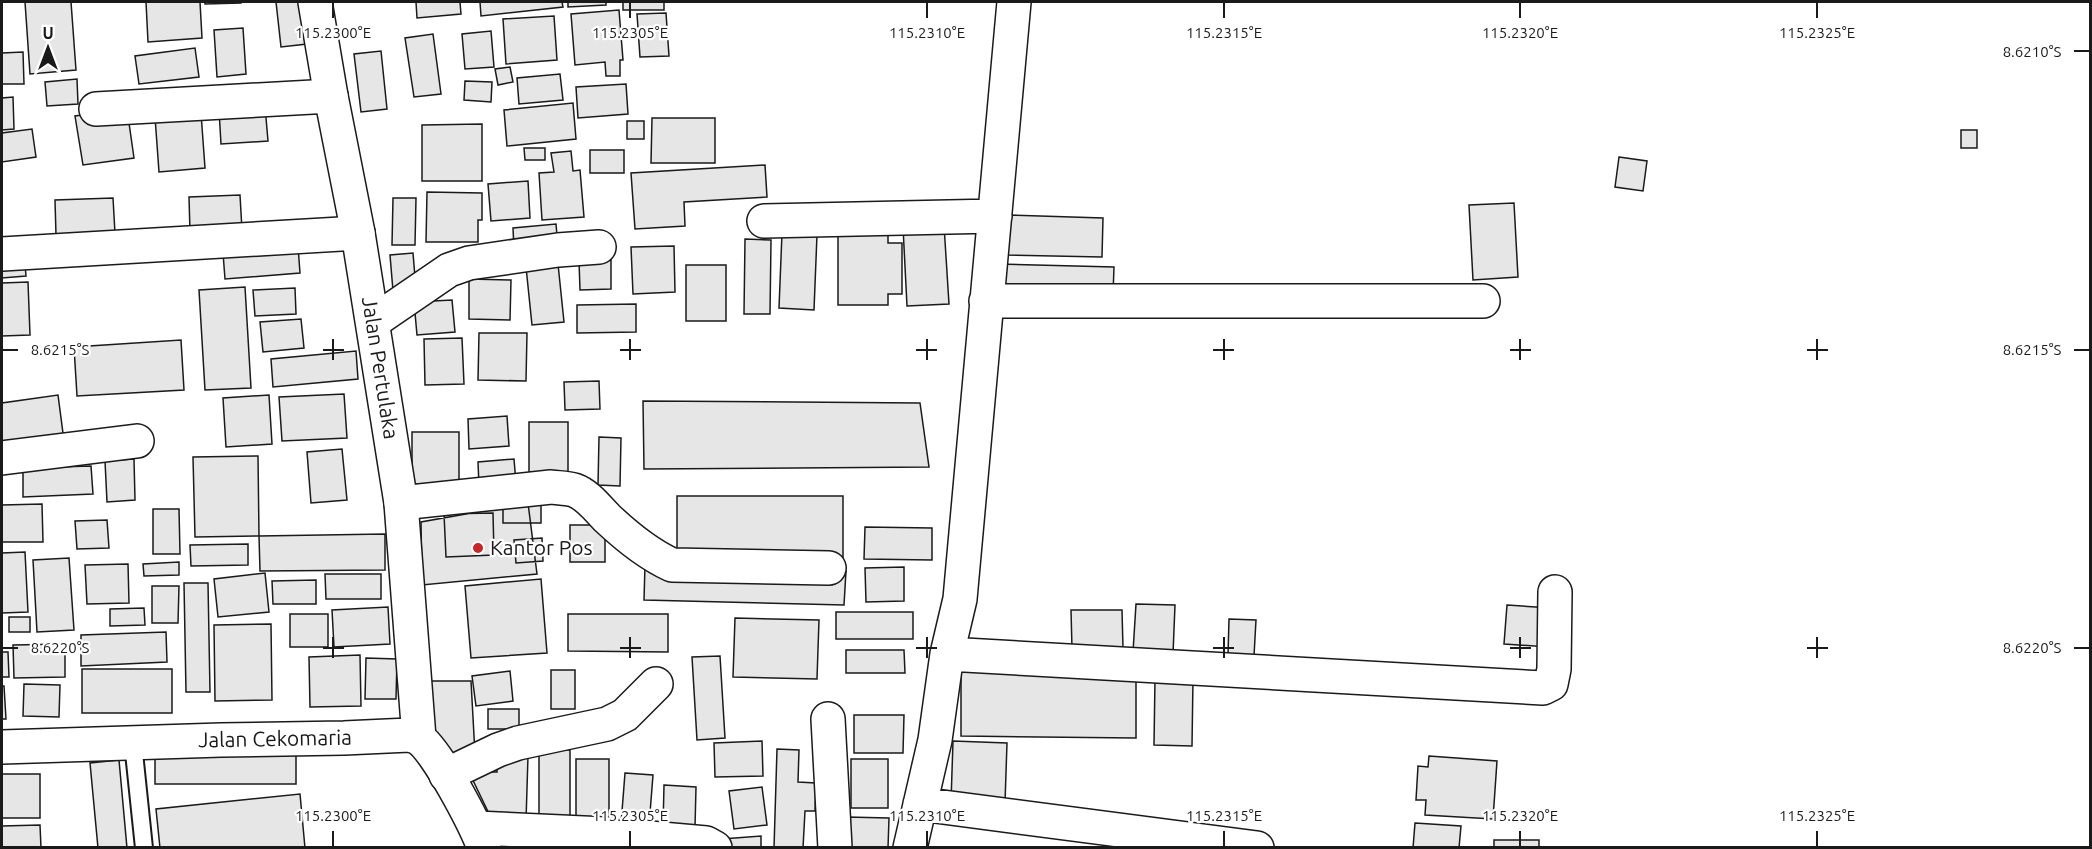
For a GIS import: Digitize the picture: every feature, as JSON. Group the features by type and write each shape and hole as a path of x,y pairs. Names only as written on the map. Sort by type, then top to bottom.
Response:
{"street":[{"name":"Jalan Pertulaka","path":"315,2 330,96 358,233 401,503 419,738"},
{"path":"910,848 935,740 947,654 960,599 986,301 987,216 1014,2"},
{"path":"96,109 330,96"},
{"path":"764,221 987,216"},
{"path":"2,254 358,233"},
{"path":"373,322 449,270 469,263 558,250 599,247"},
{"path":"986,301 1483,301"},
{"path":"2,458 137,441"},
{"path":"401,503 551,487 574,490 587,498 637,543 672,565 829,568"},
{"path":"947,654 1544,688 1551,684 1554,669 1555,592"},
{"path":"446,775 518,743 607,724 626,715 656,684"},
{"path":"828,719 835,848"},
{"name":"Jalan Cekomaria","path":"2,747 409,735 419,738"},
{"path":"419,738 446,775 480,838 605,834 706,843 715,847"},
{"path":"920,804 1257,848"}],"lane":[{"path":"134,743 144,848"}],"building":[{"path":"25,2 71,2 76,70 30,74"},
{"path":"146,2 200,2 202,38 148,42"},
{"path":"205,2 241,2 241,3 205,4"},
{"path":"276,2 303,2 307,44 281,47"},
{"path":"416,2 460,2 461,14 417,18"},
{"path":"480,2 562,2 563,7 481,16"},
{"path":"568,2 606,2 606,5 568,7"},
{"path":"623,2 664,2 664,10 623,10"},
{"path":"619,10 623,60 620,60 620,76 606,76 605,62 575,65 571,14"},
{"path":"666,13 669,56 640,57 637,14"},
{"path":"554,16 557,60 506,64 503,19"},
{"path":"243,28 246,74 217,77 214,30"},
{"path":"491,31 494,67 465,69 462,34"},
{"path":"433,34 441,94 414,97 405,38"},
{"path":"195,48 199,77 139,84 135,56"},
{"path":"381,51 387,109 361,112 354,54"},
{"path":"23,52 24,84 2,84 2,53"},
{"path":"510,67 513,82 498,85 495,69"},
{"path":"560,74 563,100 519,104 517,78"},
{"path":"77,79 78,104 47,106 45,82"},
{"path":"465,81 492,82 491,102 464,100"},
{"path":"626,84 628,114 578,118 576,87"},
{"path":"13,97 14,129 2,130 2,98"},
{"path":"573,103 576,139 507,146 504,110"},
{"path":"265,106 268,141 221,144 219,110"},
{"path":"127,109 134,158 83,165 75,116"},
{"path":"201,113 205,168 159,172 155,117"},
{"path":"652,118 715,118 715,163 651,163"},
{"path":"627,121 644,121 644,139 627,139"},
{"path":"482,124 482,181 422,181 422,125"},
{"path":"32,129 36,157 2,162 2,133"},
{"path":"1961,130 1977,130 1977,148 1961,148"},
{"path":"524,148 545,148 545,160 525,160"},
{"path":"590,150 624,150 624,173 590,173"},
{"path":"571,151 573,171 580,170 584,217 542,220 539,173 554,172 551,153"},
{"path":"1619,157 1647,161 1643,191 1615,187"},
{"path":"765,165 767,197 684,202 685,226 635,229 631,173"},
{"path":"528,181 530,218 491,221 488,184"},
{"path":"427,192 482,193 482,220 478,220 478,242 426,242"},
{"path":"240,195 242,230 190,232 189,197"},
{"path":"113,198 115,233 56,235 55,200"},
{"path":"393,198 416,198 415,245 392,245"},
{"path":"1514,203 1518,277 1473,280 1469,205"},
{"path":"1006,215 1103,218 1102,257 1005,255"},
{"path":"556,224 558,247 514,250 513,228"},
{"path":"944,225 949,304 907,306 903,227"},
{"path":"838,230 888,230 888,243 902,243 902,294 888,294 888,305 838,305"},
{"path":"782,233 817,235 814,310 779,308"},
{"path":"745,239 771,240 770,314 744,314"},
{"path":"298,246 300,273 225,279 223,253"},
{"path":"674,246 675,292 633,294 631,247"},
{"path":"413,253 416,289 393,291 390,255"},
{"path":"611,260 611,289 580,290 579,261"},
{"path":"25,264 26,276 2,278 2,266"},
{"path":"558,264 564,322 532,325 526,267"},
{"path":"997,264 1114,267 1113,295 996,291"},
{"path":"686,265 726,265 726,321 686,321"},
{"path":"469,279 511,280 510,320 469,319"},
{"path":"28,282 30,335 2,336 2,283"},
{"path":"245,287 251,388 205,390 199,290"},
{"path":"295,288 296,314 255,316 253,290"},
{"path":"452,300 455,332 417,335 414,302"},
{"path":"636,304 636,332 577,333 577,305"},
{"path":"301,319 304,348 263,352 260,322"},
{"path":"479,333 527,333 526,381 478,380"},
{"path":"462,338 464,384 425,385 424,339"},
{"path":"181,340 184,390 77,396 74,347"},
{"path":"356,351 358,379 273,387 271,359"},
{"path":"599,381 600,409 565,410 564,382"},
{"path":"344,394 347,438 282,441 279,397"},
{"path":"58,395 64,441 2,451 2,403"},
{"path":"269,395 272,444 226,447 223,398"},
{"path":"643,401 920,403 929,467 644,469"},
{"path":"507,416 509,446 469,449 468,419"},
{"path":"529,422 568,422 568,472 529,472"},
{"path":"412,432 459,432 459,484 412,484"},
{"path":"599,437 621,438 620,486 598,485"},
{"path":"342,449 347,500 311,503 307,452"},
{"path":"258,456 259,536 195,537 193,457"},
{"path":"134,459 135,500 107,502 105,461"},
{"path":"514,459 516,483 479,486 478,462"},
{"path":"91,466 93,494 23,497 23,468"},
{"path":"677,496 843,496 843,559 677,559"},
{"name":"Kantor Pos","path":"528,503 537,574 422,585 421,522"},
{"path":"42,504 43,542 2,542 2,505"},
{"path":"503,505 541,505 541,523 503,523"},
{"path":"153,509 179,509 180,554 153,554"},
{"path":"493,513 494,555 446,557 444,514"},
{"path":"107,520 109,548 77,549 75,521"},
{"path":"570,525 605,525 605,562 570,562"},
{"path":"865,527 932,528 932,560 864,559"},
{"path":"385,534 385,570 260,571 259,536"},
{"path":"542,538 543,561 516,563 514,540"},
{"path":"248,544 248,565 191,566 190,545"},
{"path":"25,552 28,612 2,613 2,553"},
{"path":"69,558 74,630 37,632 33,560"},
{"path":"179,562 179,575 144,576 143,564"},
{"path":"128,564 129,603 87,604 85,565"},
{"path":"645,565 846,571 844,605 644,600"},
{"path":"904,567 904,601 866,602 865,568"},
{"path":"265,573 269,612 218,617 214,579"},
{"path":"325,574 381,574 381,599 326,599"},
{"path":"541,579 547,653 471,658 465,586"},
{"path":"316,580 316,604 273,604 272,581"},
{"path":"184,583 208,583 210,692 186,692"},
{"path":"152,586 179,586 178,623 152,623"},
{"path":"1136,604 1175,605 1173,654 1133,652"},
{"path":"1507,605 1551,608 1548,647 1504,644"},
{"path":"388,607 390,644 334,647 332,610"},
{"path":"144,608 145,625 110,626 110,609"},
{"path":"1071,610 1122,610 1123,648 1072,649"},
{"path":"836,612 913,612 913,639 836,639"},
{"path":"290,614 328,614 328,647 290,647"},
{"path":"568,614 668,614 668,652 568,651"},
{"path":"9,617 30,617 30,632 9,632"},
{"path":"735,618 819,620 817,679 733,677"},
{"path":"1229,619 1256,620 1254,656 1228,655"},
{"path":"271,624 272,700 215,701 214,625"},
{"path":"166,632 167,662 81,666 81,635"},
{"path":"65,644 65,677 14,678 13,645"},
{"path":"846,650 904,650 905,673 846,673"},
{"path":"2,652 8,652 9,677 2,677"},
{"path":"360,655 361,706 310,707 309,657"},
{"path":"720,656 725,738 697,740 692,657"},
{"path":"366,658 397,659 396,699 365,699"},
{"path":"82,669 172,669 172,713 82,713"},
{"path":"551,670 575,670 575,709 551,709"},
{"path":"961,670 1136,673 1136,738 961,736"},
{"path":"510,671 513,701 476,706 472,676"},
{"path":"1155,678 1193,679 1192,746 1154,745"},
{"path":"428,681 471,681 475,754 441,756 430,724"},
{"path":"24,684 60,685 59,717 23,716"},
{"path":"2,686 4,686 6,719 2,719"},
{"path":"488,709 519,709 519,729 488,729"},
{"path":"854,715 904,715 903,753 854,753"},
{"path":"762,741 763,776 715,777 714,743"},
{"path":"953,741 1007,743 1005,803 951,802"},
{"path":"296,749 296,784 155,784 155,750"},
{"path":"777,749 799,750 798,782 816,783 815,811 805,811 803,848 774,848"},
{"path":"539,750 570,750 570,819 539,819"},
{"path":"528,756 526,821 493,822 469,772 497,772 497,757"},
{"path":"1429,756 1497,761 1493,819 1425,815 1426,800 1416,800 1418,766 1428,767"},
{"path":"576,759 609,759 609,822 576,822"},
{"path":"851,759 888,759 888,808 851,808"},
{"path":"119,760 127,848 98,848 90,763"},
{"path":"625,773 653,775 649,826 621,824"},
{"path":"2,774 40,774 40,818 2,818"},
{"path":"664,785 696,787 695,828 663,827"},
{"path":"762,787 767,825 734,829 729,791"},
{"path":"300,794 305,848 160,848 156,809"},
{"path":"846,817 889,818 888,848 845,848"},
{"path":"1415,823 1461,826 1459,848 1413,848"},
{"path":"40,825 41,848 2,848 2,826"},
{"path":"761,836 761,848 723,848 722,839"},
{"path":"1494,840 1539,840 1539,848 1494,848"}],"place":[{"name":"Kantor Pos","path":"478,548"}]}
